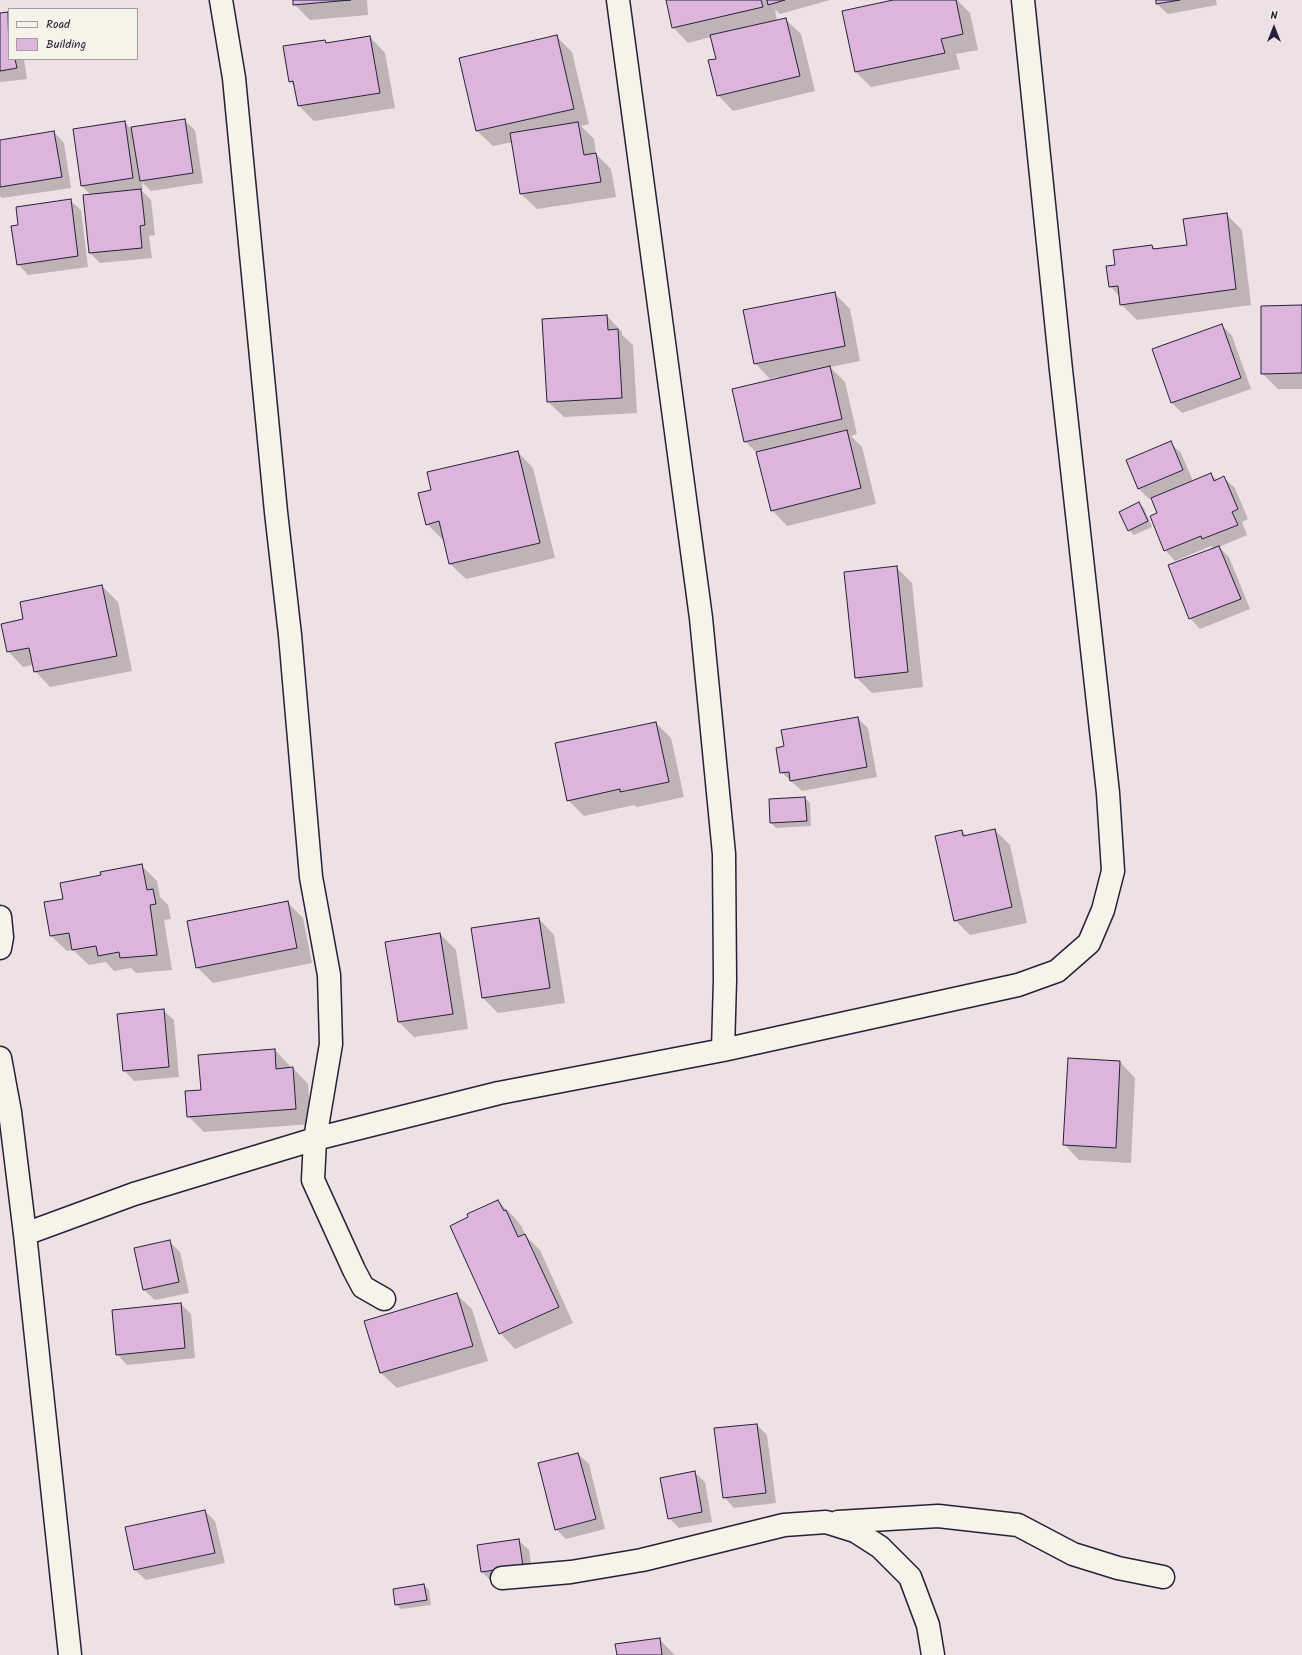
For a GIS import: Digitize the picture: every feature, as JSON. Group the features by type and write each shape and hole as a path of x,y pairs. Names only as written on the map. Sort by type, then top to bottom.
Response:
{"street":[{"path":"221,0 234,78 276,512 290,635 311,877 329,975 331,1044 315,1139 313,1180 354,1270 364,1287 384,1299"},
{"path":"618,0 701,618 724,854 725,980 723,1050"},
{"path":"25,1234 134,1194 315,1139 499,1093 723,1050 1018,985 1057,971 1089,942 1103,910 1112,871 1108,793 1062,377 1023,0"},
{"path":"0,917 2,937 0,948"},
{"path":"0,1058 10,1112 25,1234 70,1655"},
{"path":"502,1578 571,1572 642,1560 784,1525 938,1516 1018,1525 1073,1554 1118,1568 1163,1577"},
{"path":"826,1522 855,1531 880,1547 910,1577 928,1625 933,1655"}],"building":[{"path":"293,0 351,0 293,5"},
{"path":"666,0 761,0 763,7 672,28"},
{"path":"767,0 785,0 768,5"},
{"path":"893,0 956,0 963,34 941,39 945,53 855,72 842,11"},
{"path":"1156,0 1180,0 1156,4"},
{"path":"8,12 8,60 15,60 17,68 0,71 0,13"},
{"path":"786,18 800,76 717,96 708,60 716,59 710,35"},
{"path":"557,35 574,109 476,131 459,58"},
{"path":"370,36 380,93 298,106 293,81 289,82 283,46 325,40 326,43"},
{"path":"185,119 193,173 140,181 131,127"},
{"path":"125,121 133,178 81,186 73,129"},
{"path":"578,122 584,155 596,153 601,182 520,194 510,133"},
{"path":"54,131 62,177 0,187 0,140"},
{"path":"141,189 145,225 140,226 142,248 89,253 83,195"},
{"path":"71,199 78,256 17,265 11,226 18,225 16,207"},
{"path":"1227,213 1236,289 1120,305 1118,286 1109,287 1106,266 1115,265 1113,250 1152,245 1153,249 1187,245 1183,219"},
{"path":"835,292 845,346 754,364 743,310"},
{"path":"1302,305 1302,373 1261,374 1261,306"},
{"path":"607,315 608,330 618,329 622,398 547,402 542,319"},
{"path":"1222,324 1241,378 1171,403 1152,349"},
{"path":"830,366 842,419 744,442 732,389"},
{"path":"847,430 861,488 771,511 756,452"},
{"path":"1171,441 1183,470 1138,489 1126,460"},
{"path":"518,451 540,543 449,564 439,521 426,525 418,493 431,490 427,472"},
{"path":"1211,473 1214,481 1224,476 1238,509 1232,512 1238,525 1202,539 1201,536 1164,551 1150,516 1157,513 1151,498"},
{"path":"1139,502 1148,521 1128,531 1119,512"},
{"path":"1219,546 1241,599 1189,619 1168,565"},
{"path":"897,566 908,672 855,678 844,572"},
{"path":"102,585 117,656 34,672 29,648 7,652 1,624 23,619 20,602"},
{"path":"858,717 867,767 790,781 789,772 780,773 776,748 784,746 781,730"},
{"path":"656,722 669,782 620,792 620,789 567,801 555,743"},
{"path":"805,797 807,821 770,823 769,799"},
{"path":"995,829 1012,907 954,921 935,836 962,830 963,836"},
{"path":"142,864 147,890 153,889 156,904 150,905 157,955 120,958 119,952 98,956 96,946 72,950 69,933 50,936 44,902 63,899 60,883 101,875 100,872"},
{"path":"288,901 297,948 196,968 187,921"},
{"path":"539,918 550,988 482,998 471,928"},
{"path":"440,933 453,1014 398,1022 385,942"},
{"path":"164,1009 169,1067 123,1071 117,1014"},
{"path":"275,1049 276,1069 293,1067 296,1109 187,1117 185,1091 201,1090 198,1055"},
{"path":"1068,1058 1120,1061 1116,1148 1063,1145"},
{"path":"498,1200 504,1211 506,1210 518,1237 525,1234 559,1307 499,1334 450,1226 468,1217 467,1214"},
{"path":"170,1240 179,1282 143,1290 134,1248"},
{"path":"457,1293 473,1346 380,1373 364,1321"},
{"path":"181,1303 185,1348 116,1355 112,1310"},
{"path":"757,1424 766,1493 723,1498 714,1428"},
{"path":"578,1453 596,1519 555,1530 538,1463"},
{"path":"695,1471 702,1512 668,1519 660,1478"},
{"path":"205,1510 215,1553 134,1570 125,1527"},
{"path":"519,1539 523,1566 481,1572 477,1545"},
{"path":"424,1584 427,1600 395,1605 393,1589"},
{"path":"660,1638 662,1655 617,1655 615,1644"}]}
